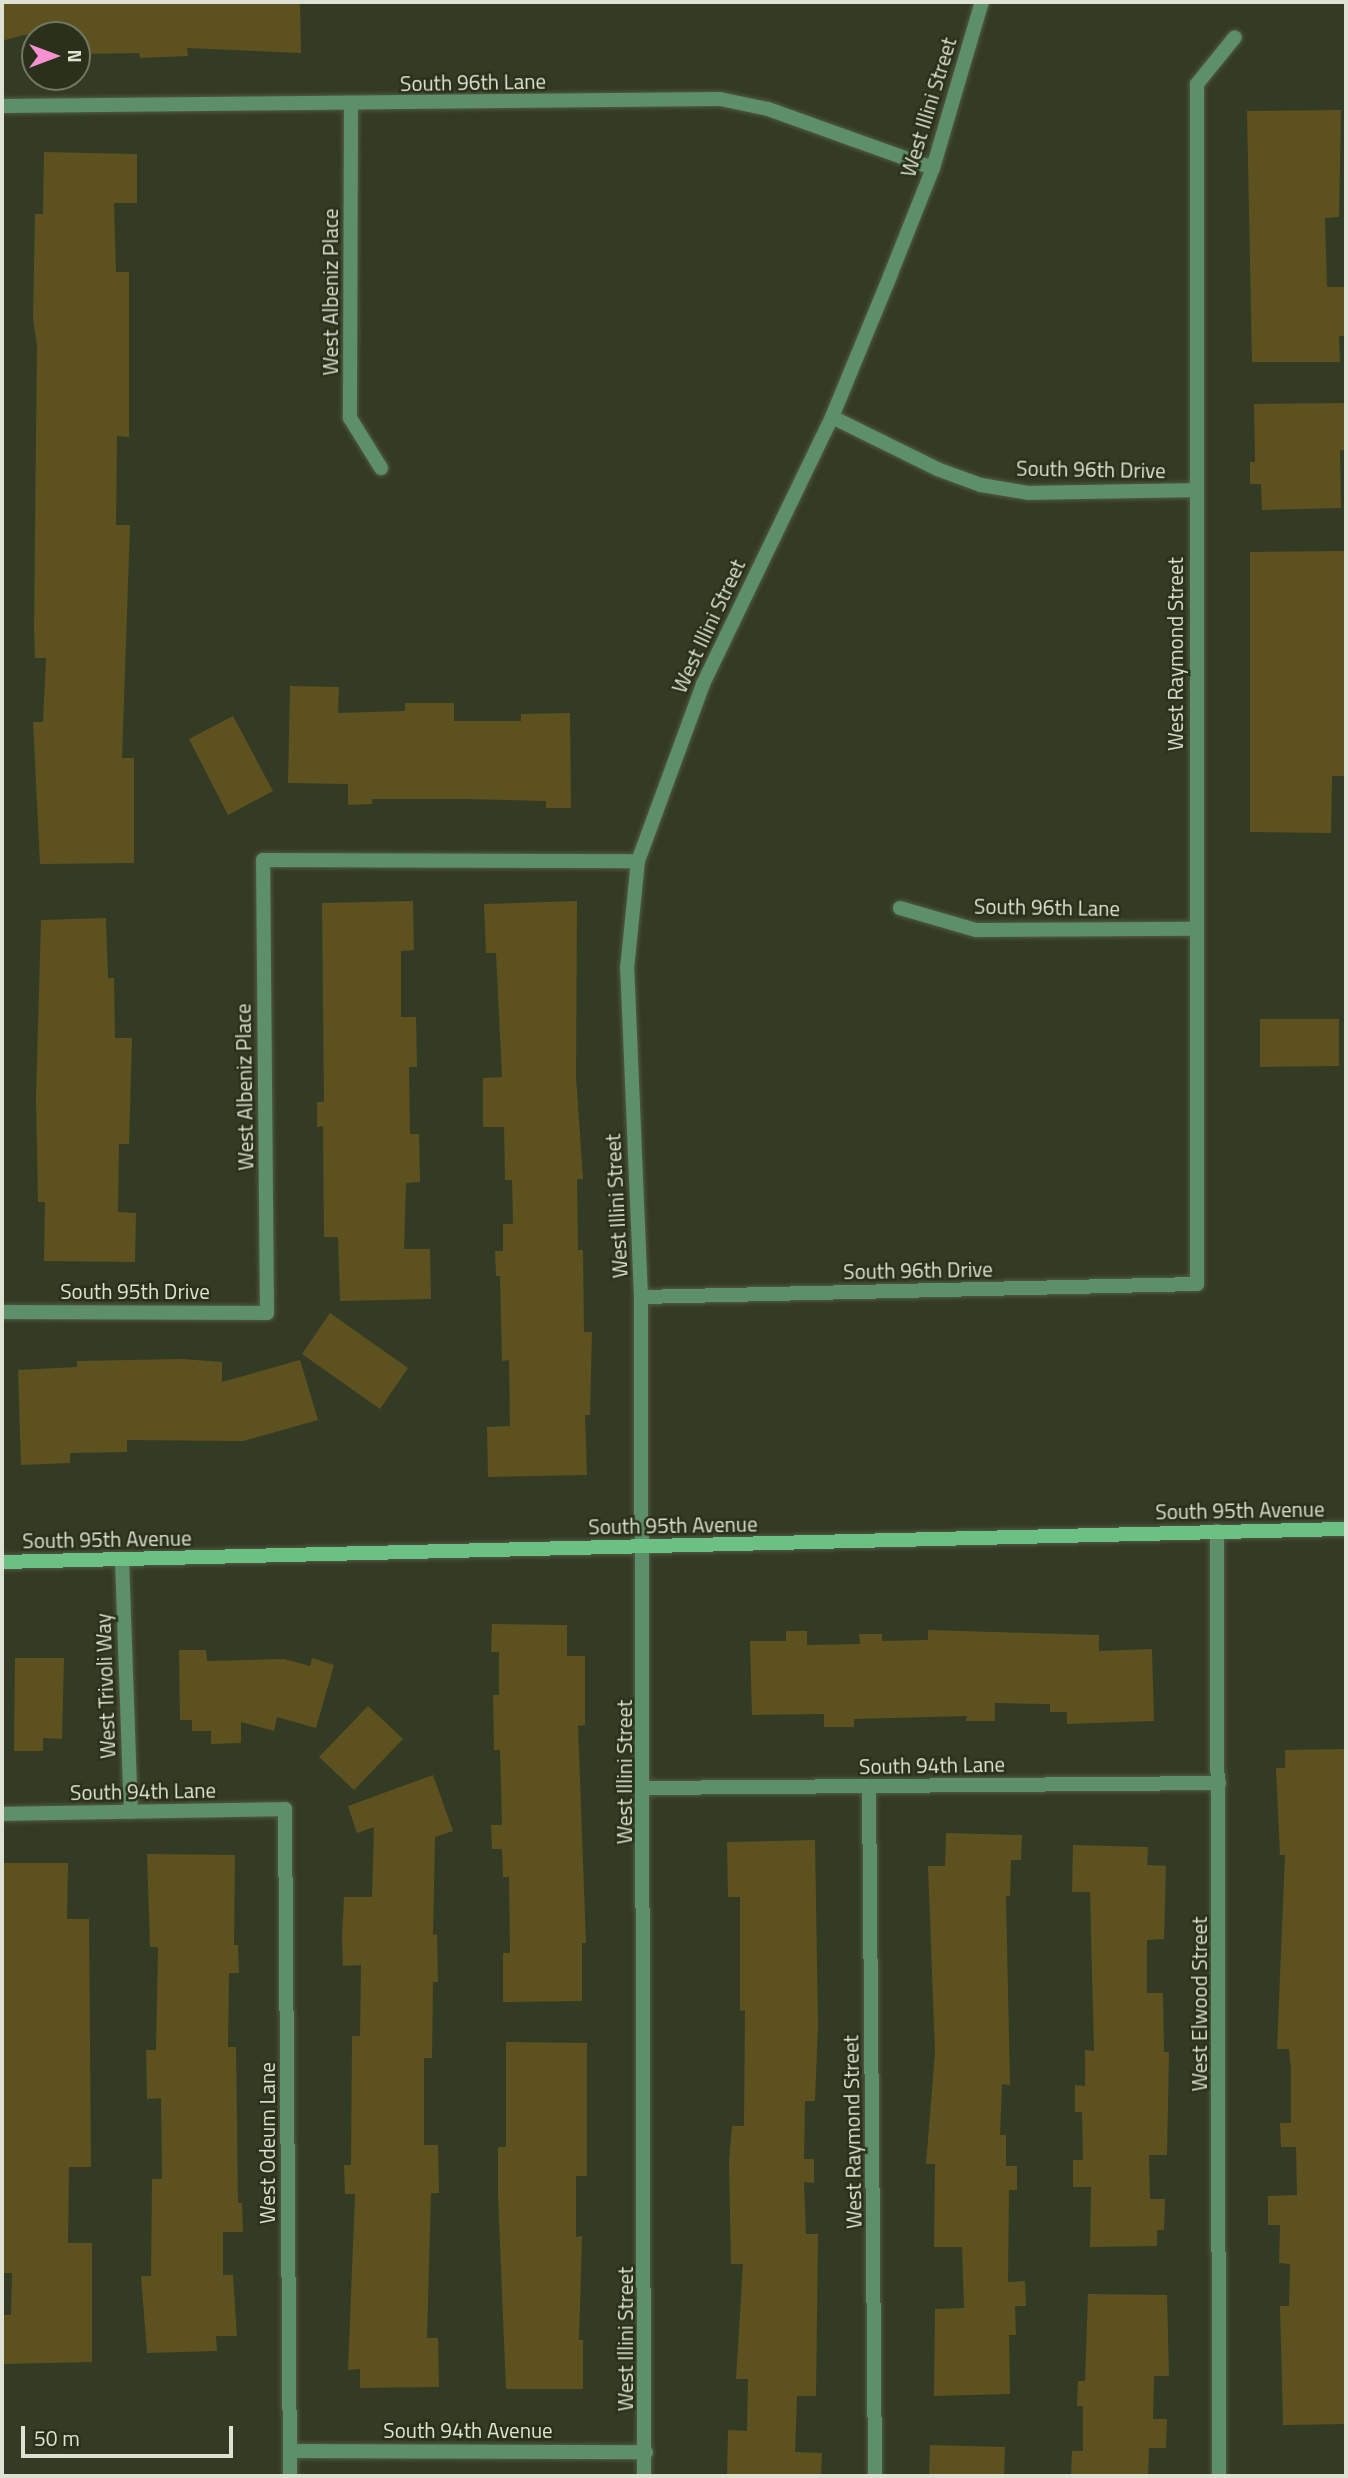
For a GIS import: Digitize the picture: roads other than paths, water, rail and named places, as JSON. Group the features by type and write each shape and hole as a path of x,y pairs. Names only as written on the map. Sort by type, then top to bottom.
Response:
{"street":[{"name":"West Illini Street","path":"644,2476 645,1788 642,1297 627,969 638,861 703,684 832,417 933,168 982,2"},
{"name":"West Raymond Street","path":"1196,1284 1196,85 1235,37"},
{"name":"South 96th Lane","path":"2,106 351,106 720,99 768,109 933,168"},
{"name":"West Albeniz Place","path":"351,106 350,418 381,468"},
{"name":"South 96th Drive","path":"832,417 937,470 981,485 1029,493 1196,490"},
{"name":"West Albeniz Place","path":"267,1313 263,860 638,861"},
{"name":"South 96th Lane","path":"900,908 976,930 1196,929"},
{"name":"South 96th Drive","path":"642,1297 1196,1284"},
{"name":"South 95th Drive","path":"2,1312 267,1313"},
{"name":"South 95th Avenue","path":"2,1562 1346,1529"},
{"name":"West Elwood Street","path":"1217,1531 1219,2476"},
{"name":"West Trivoli Way","path":"122,1559 131,1812"},
{"name":"South 94th Lane","path":"645,1788 1219,1783"},
{"name":"West Raymond Street","path":"869,1786 875,2476"},
{"name":"South 94th Lane","path":"2,1814 285,1809"},
{"name":"West Odeum Lane","path":"285,1809 290,2476"},
{"name":"South 94th Avenue","path":"290,2451 646,2452"}]}
